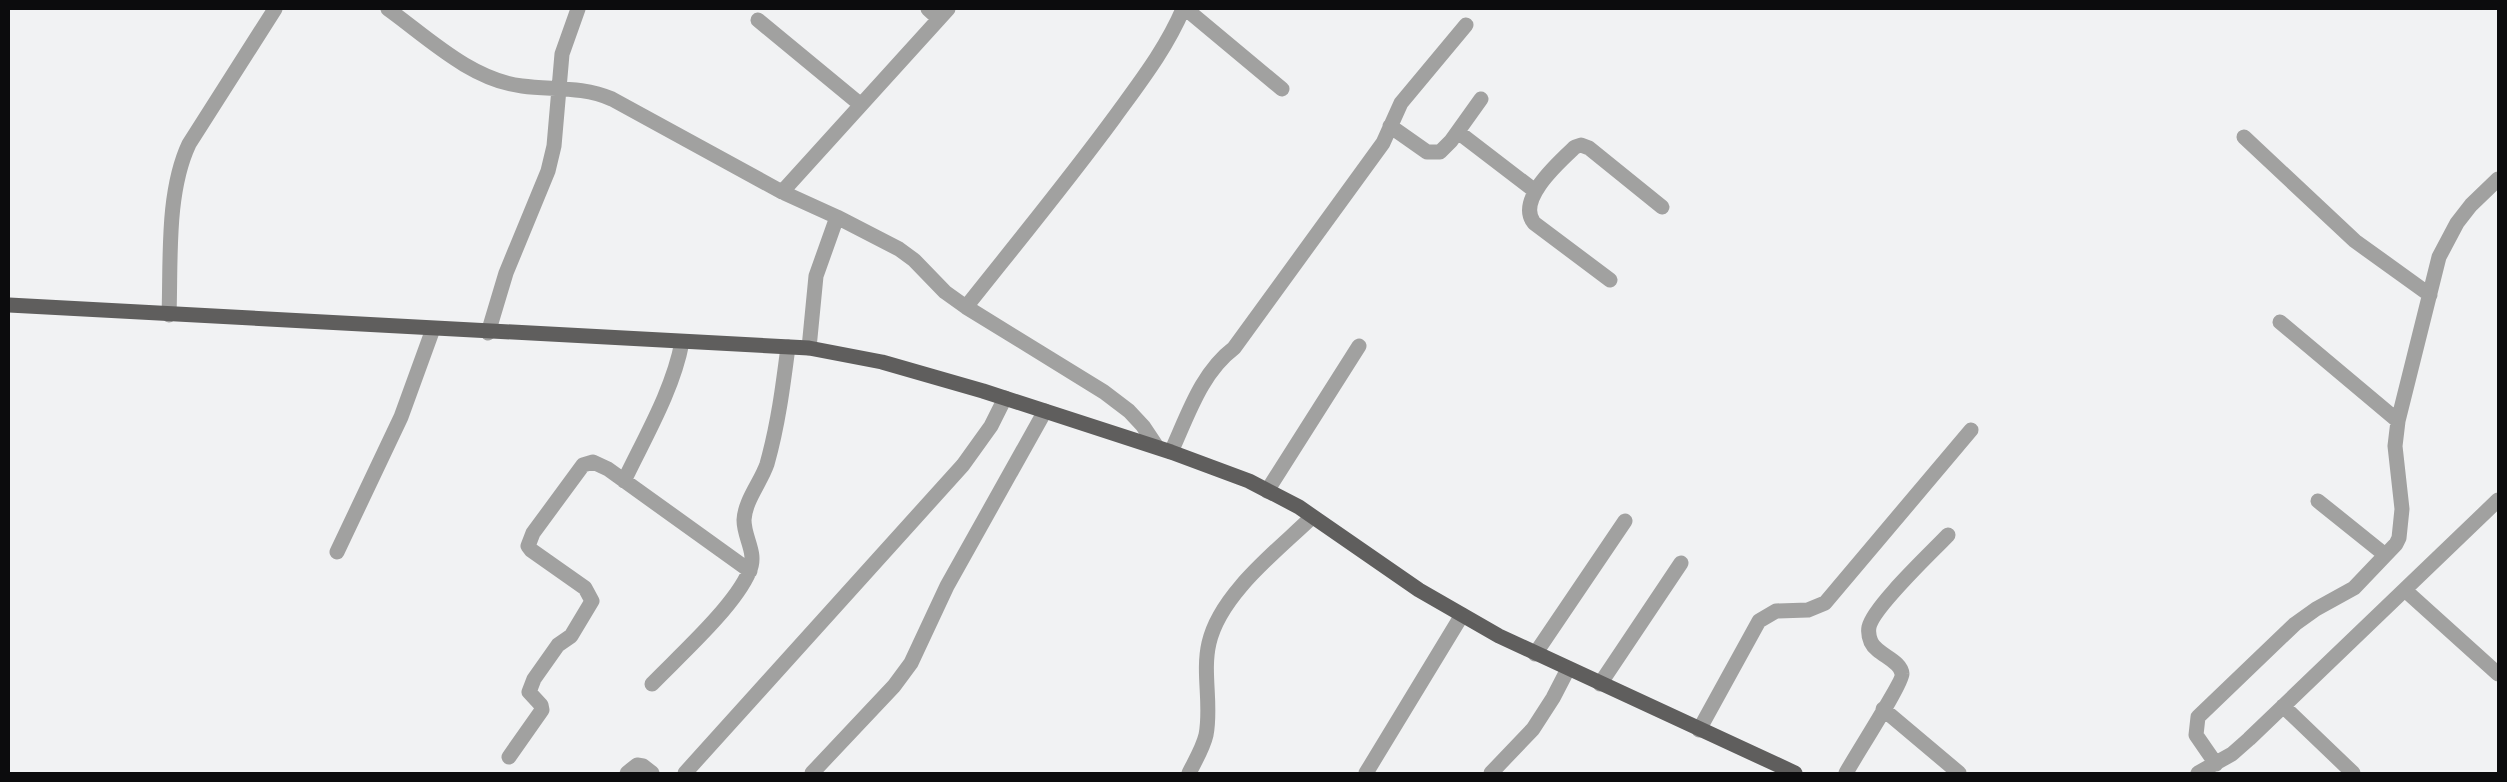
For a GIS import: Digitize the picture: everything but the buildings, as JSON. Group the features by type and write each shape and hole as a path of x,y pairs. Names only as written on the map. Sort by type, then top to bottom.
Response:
{"main road":[{"path":"9,305 809,348 882,362 1005,398 1164,449 1249,481 1312,517 1419,590 1462,615 1535,654 1795,773"}],"street":[{"path":"169,315 174,188 180,164 189,144 275,9"},
{"path":"388,9 461,62 484,74 522,86 594,91 782,192 837,217 899,249 914,260 945,292 966,307 1116,402 1143,426 1164,449 1217,362 1234,348 1383,143 1401,103 1466,25"},
{"path":"488,332 506,273 548,171 554,146 562,54 578,9"},
{"path":"966,307 1086,157 1172,35 1184,9 1282,89"},
{"path":"782,192 861,105 938,12"},
{"path":"758,20 861,105"},
{"path":"1390,126 1433,154 1445,148 1481,99"},
{"path":"1458,132 1535,191"},
{"path":"2244,137 2355,241 2430,295"},
{"path":"1610,280 1534,223 1528,210 1535,191 1569,152 1581,145 1589,148 1662,207"},
{"path":"2213,759 2196,735 2195,727 2198,717 2270,648 2316,609 2354,588 2384,554 2396,544 2401,528 2402,509 2395,446 2398,421 2439,257 2457,223 2498,179"},
{"path":"809,348 816,276 837,217"},
{"path":"2280,322 2398,421"},
{"path":"336,552 401,417 433,329"},
{"path":"624,481 670,383 682,342"},
{"path":"1267,491 1360,346"},
{"path":"652,684 728,604 750,572 753,559 744,521 747,508 763,476 770,450 780,408 788,347"},
{"path":"684,773 963,465 991,426 1005,398"},
{"path":"812,773 894,686 911,663 947,586 1045,411"},
{"path":"1699,730 1759,621 1776,612 1808,610 1825,603 1971,430"},
{"path":"509,757 542,710 541,705 530,692 531,684 558,645 571,636 592,601 585,588 530,550 528,541 576,474 588,462 599,464 750,572"},
{"path":"2198,773 2213,759 2232,754 2406,591 2498,500"},
{"path":"2318,501 2384,554"},
{"path":"1188,773 1206,736 1208,721 1205,666 1209,642 1214,628 1238,589 1312,517"},
{"path":"1535,654 1624,521"},
{"path":"1847,772 1883,708 1897,690 1902,674 1900,667 1873,646 1869,637 1869,627 1878,610 1948,535"},
{"path":"1600,684 1681,563"},
{"path":"2406,591 2498,674"},
{"path":"1366,773 1462,615"},
{"path":"1491,773 1533,729 1553,698 1568,669"},
{"path":"2283,706 2353,773"},
{"path":"1883,708 1958,773"},
{"path":"627,773 637,765 643,766 652,773"}]}
